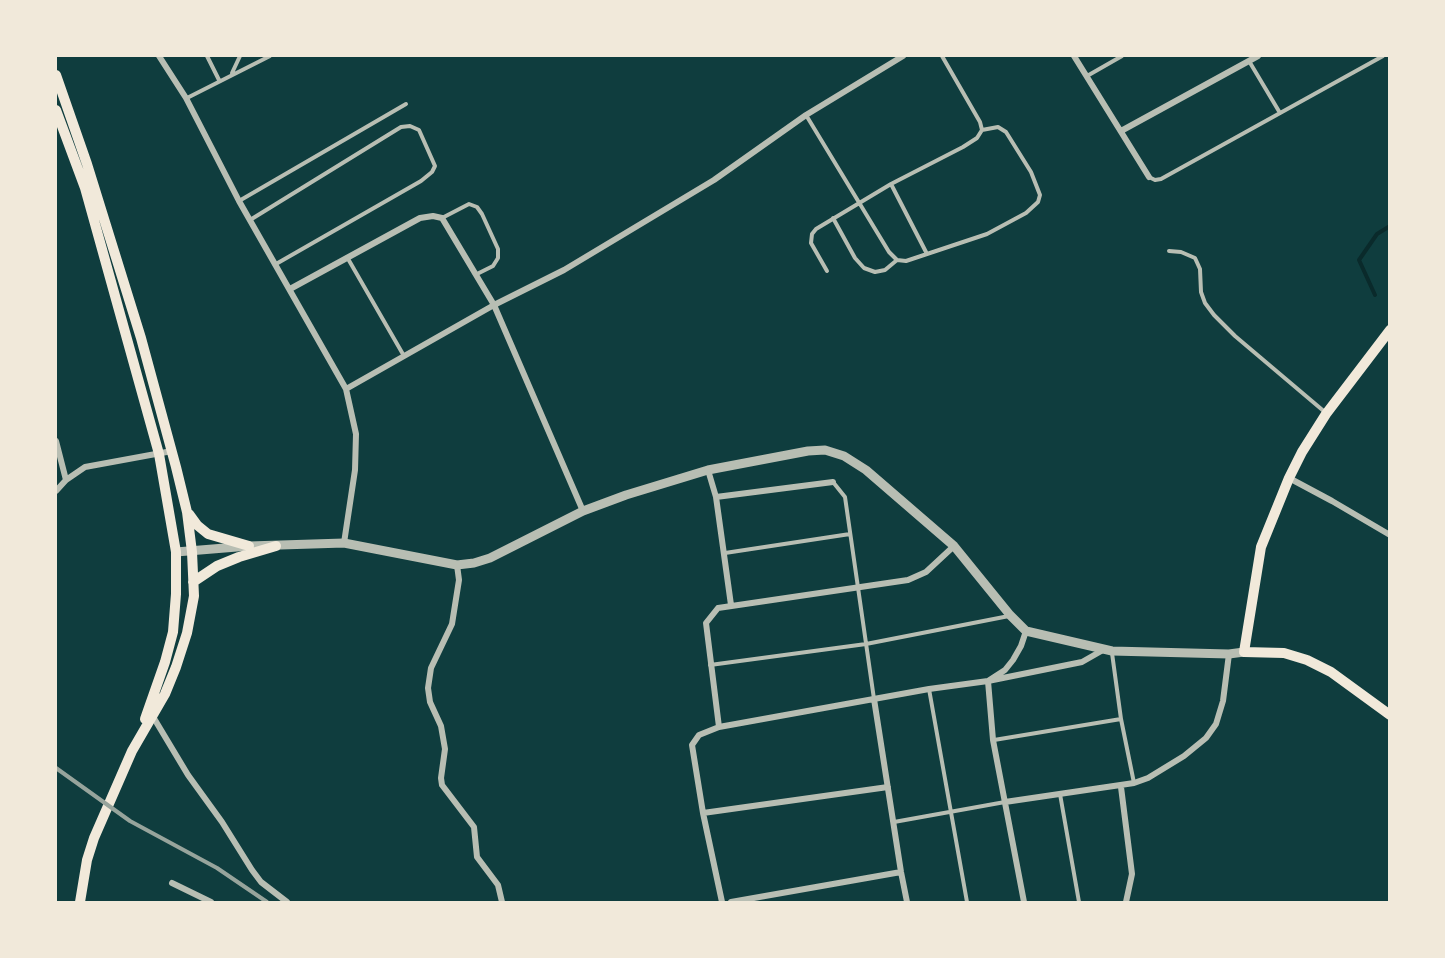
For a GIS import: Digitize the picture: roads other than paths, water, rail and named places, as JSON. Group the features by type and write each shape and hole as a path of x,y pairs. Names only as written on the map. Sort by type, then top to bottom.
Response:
{"main road":[{"path":"56,75 87,164 137,327 172,452 187,512 194,596 187,633 176,667 116,783 94,838 87,860 80,903"},
{"path":"56,110 85,188 159,454 176,552 176,594 172,632 151,712"},
{"path":"1389,330 1326,414 1289,478 1261,547 1244,652 1284,653 1307,660 1331,672 1389,715"},
{"path":"187,512 208,534 249,546"},
{"path":"193,582 217,566 239,556 276,546"}],"street":[{"path":"159,56 186,99 239,201 346,389 356,434 355,470 344,543"},
{"path":"346,389 494,305 564,270 714,180 806,115 903,56"},
{"path":"1074,56 1149,177"},
{"path":"1121,131 1258,56"},
{"path":"290,289 420,218 433,216 442,218 494,305 583,511"},
{"path":"56,441 66,480"},
{"path":"176,552 249,546 344,543 457,565 490,558 583,511 626,495 708,470 808,451 825,450 844,456 866,470 954,546 1026,632 1107,650 1228,654 1244,652"},
{"path":"56,491 66,480 85,467 172,452"},
{"path":"708,470 716,497 731,605"},
{"path":"1289,478 1389,535"},
{"path":"716,497 833,482"},
{"path":"719,727 706,623 718,608 908,580 926,572 954,546"},
{"path":"457,565 459,580 452,624 431,668 428,688 430,702 441,726 445,749 442,785 474,827 477,857 498,885 502,903"},
{"path":"988,681 1005,670 1013,660 1026,632"},
{"path":"722,903 703,813 692,745 699,735 719,727 928,689 988,681 1082,662 1107,650"},
{"path":"1005,802 1121,787 1148,778 1184,756 1206,738 1216,723 1220,712 1228,654"},
{"path":"988,681 993,740 1024,903"},
{"path":"874,699 901,872 908,903"},
{"path":"151,712 188,775 252,870 261,882 287,903"},
{"path":"703,813 888,787"},
{"path":"1121,787 1132,874 1126,903"},
{"path":"731,903 901,872"},
{"path":"171,882 211,903"}],"lane":[{"path":"207,56 219,80"},
{"path":"232,74 240,56"},
{"path":"186,99 219,80 270,56"},
{"path":"827,271 811,243 812,234 858,202 963,147 977,138 982,130 980,122 942,56"},
{"path":"1086,76 1122,56"},
{"path":"1149,177 1155,180 1161,179 1383,56"},
{"path":"1249,61 1280,113"},
{"path":"239,201 406,105"},
{"path":"806,115 889,252 897,260 906,261 987,234 1026,213 1038,202 1040,195 1038,186 1006,132 998,127 982,130"},
{"path":"250,220 401,127 410,126 419,130 435,166 432,172 421,181 276,264"},
{"path":"891,184 927,254"},
{"path":"442,218 469,204 477,207 482,214 498,249 498,258 493,266 477,274"},
{"path":"833,218 855,258 864,268 875,272 885,270 897,260"},
{"path":"1169,251 1181,252 1195,258 1200,269 1201,292 1205,303 1214,315 1235,336 1326,414"},
{"path":"347,256 404,356"},
{"path":"833,482 845,497 874,699"},
{"path":"725,554 850,534"},
{"path":"710,665 866,644 1010,615"},
{"path":"1107,650 1134,783"},
{"path":"928,689 966,903"},
{"path":"993,740 1121,719"},
{"path":"1060,794 1079,903"},
{"path":"893,822 1005,802"}],"waterway":[{"path":"1375,295 1359,260 1377,234 1390,226"}],"railway":[{"path":"56,768 130,821 217,868 267,902"}]}
